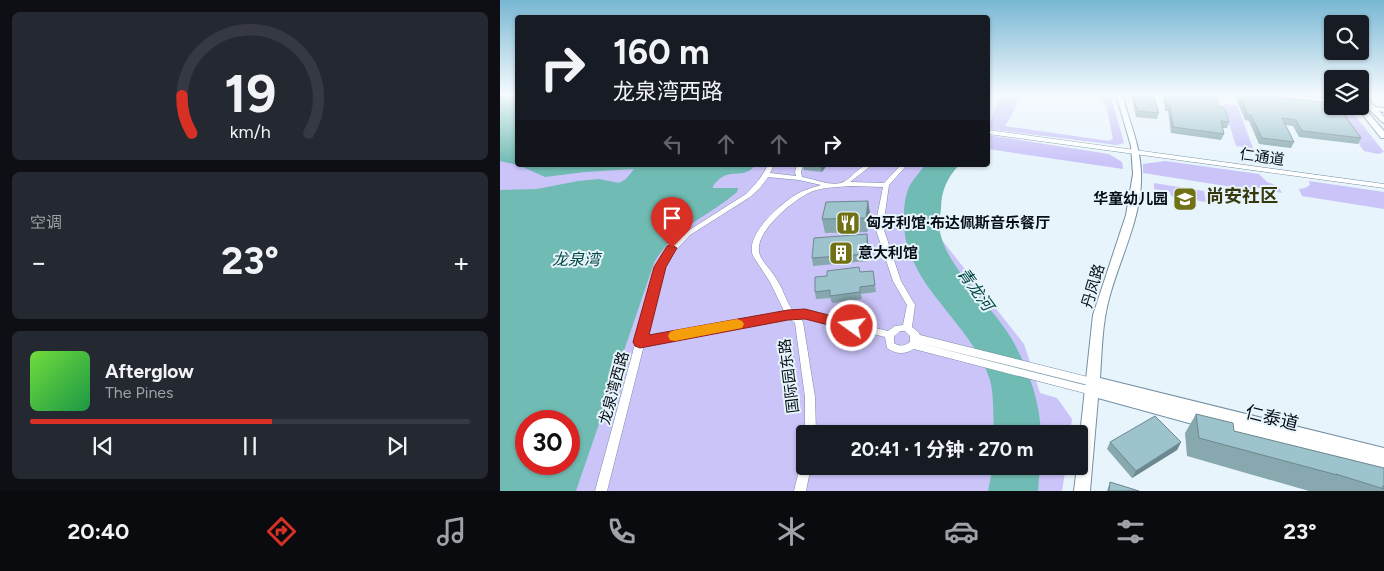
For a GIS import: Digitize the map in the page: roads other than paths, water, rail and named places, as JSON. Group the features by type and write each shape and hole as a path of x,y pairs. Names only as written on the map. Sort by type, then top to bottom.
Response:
{"main road":[{"name":"丹凤路","path":"1082,491 1099,315 1104,294 1126,237 1134,204 1136,152 1126,117"},
{"path":"1369,117 1384,136"},
{"name":"仁泰道","path":"1092,387 1384,455"},
{"name":"仁泰道","path":"1092,387 1384,466"}],"street":[{"name":"仁通道","path":"990,132 1384,186"},
{"name":"龙泉湾西路","path":"601,491 660,267 672,248 691,230 746,198 762,183 769,167"},
{"path":"799,167 799,178"},
{"path":"844,184 866,167"},
{"path":"902,167 886,185 879,227 897,281 910,305 907,328"},
{"path":"766,175 799,178 828,184"},
{"name":"国际园东路","path":"810,425 810,397 799,322 788,315 774,281 755,253 757,239 770,220 790,199 805,191 828,184 886,185"},
{"path":"640,342 788,315 805,314 889,335"},
{"path":"907,328 913,332 914,342 905,349 893,347 888,342 889,335 895,330 907,328"},
{"path":"914,342 1092,387"},
{"path":"800,491 803,475"}],"water":[{"path":"500,117 515,117 515,164 500,161"},
{"name":"龙泉湾","path":"522,167 753,167 746,172 730,174 719,179 713,188 738,188 737,192 681,232 662,251 654,263 576,491 500,491 500,190 537,189 599,179 619,183 626,179 634,169 545,177"},
{"path":"923,167 957,167 948,180 941,202 940,232 944,246 962,274 1014,343 1029,376 1036,399 1040,425 994,425 990,380 981,359 925,282 914,262 906,241 904,217 909,187"},
{"path":"991,475 1039,475 1038,491 988,491"}],"place":[{"name":"华童幼儿园","path":"1185,199"},
{"name":"匈牙利馆·布达佩斯音乐餐厅","path":"848,223"},
{"name":"意大利馆","path":"841,253"}],"district":[{"name":"尚安社区","path":"1242,196"}],"water label":[{"name":"青龙河","path":"976,289"}]}
